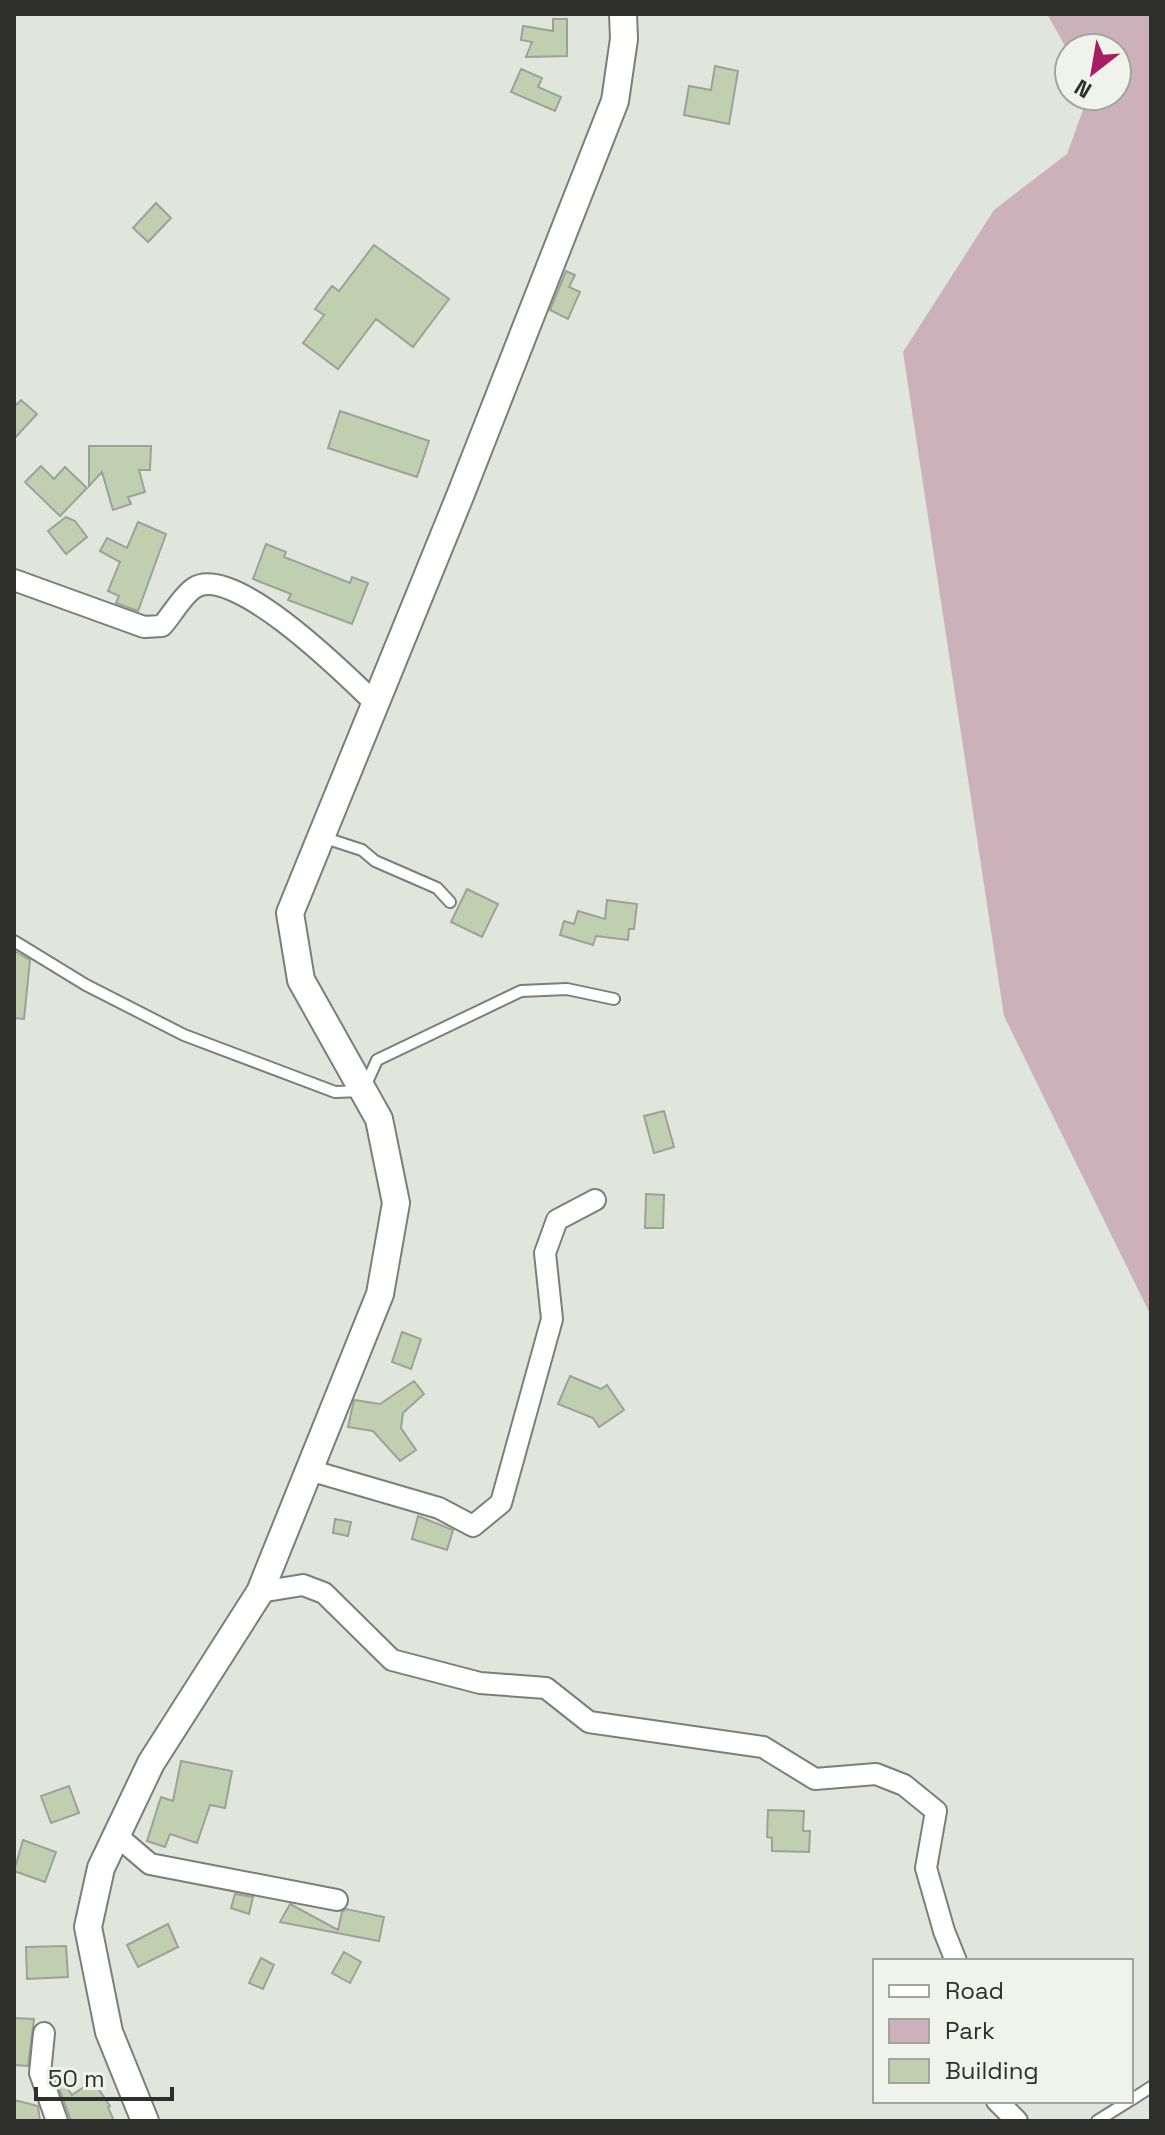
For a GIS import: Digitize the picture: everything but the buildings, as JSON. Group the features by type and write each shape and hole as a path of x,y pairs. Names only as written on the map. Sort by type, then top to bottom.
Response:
{"street":[{"path":"145,2121 109,2032 88,1927 101,1868 151,1763 260,1592 380,1294 396,1203 379,1119 301,980 290,913 615,101 624,39 623,14"},
{"path":"14,580 144,627 162,626 194,587 216,582 251,600 306,637 375,703"},
{"path":"309,1470 439,1508 473,1526 501,1503 552,1319 545,1253 557,1220 595,1200"},
{"path":"260,1592 303,1585 324,1593 392,1660 480,1683 546,1688 589,1722 763,1747 815,1779 876,1774 904,1785 936,1811 926,1868 955,1959"},
{"path":"116,1835 150,1864 337,1900"},
{"path":"44,2033 40,2073 57,2121"},
{"path":"999,2103 1017,2121"}],"lane":[{"path":"321,836 362,850 375,861 437,888 450,902"},
{"path":"14,941 86,985 184,1035 335,1092 363,1091 377,1060 521,991 567,989 614,999"},
{"path":"1133,2098 1151,2087"},
{"path":"1097,2121 1125,2103"}],"green space":[{"path":"1047,14 1151,14 1151,1316 1004,1016 903,352 994,210 1067,154 1082,112 1133,112 1133,32 1057,32"}]}
